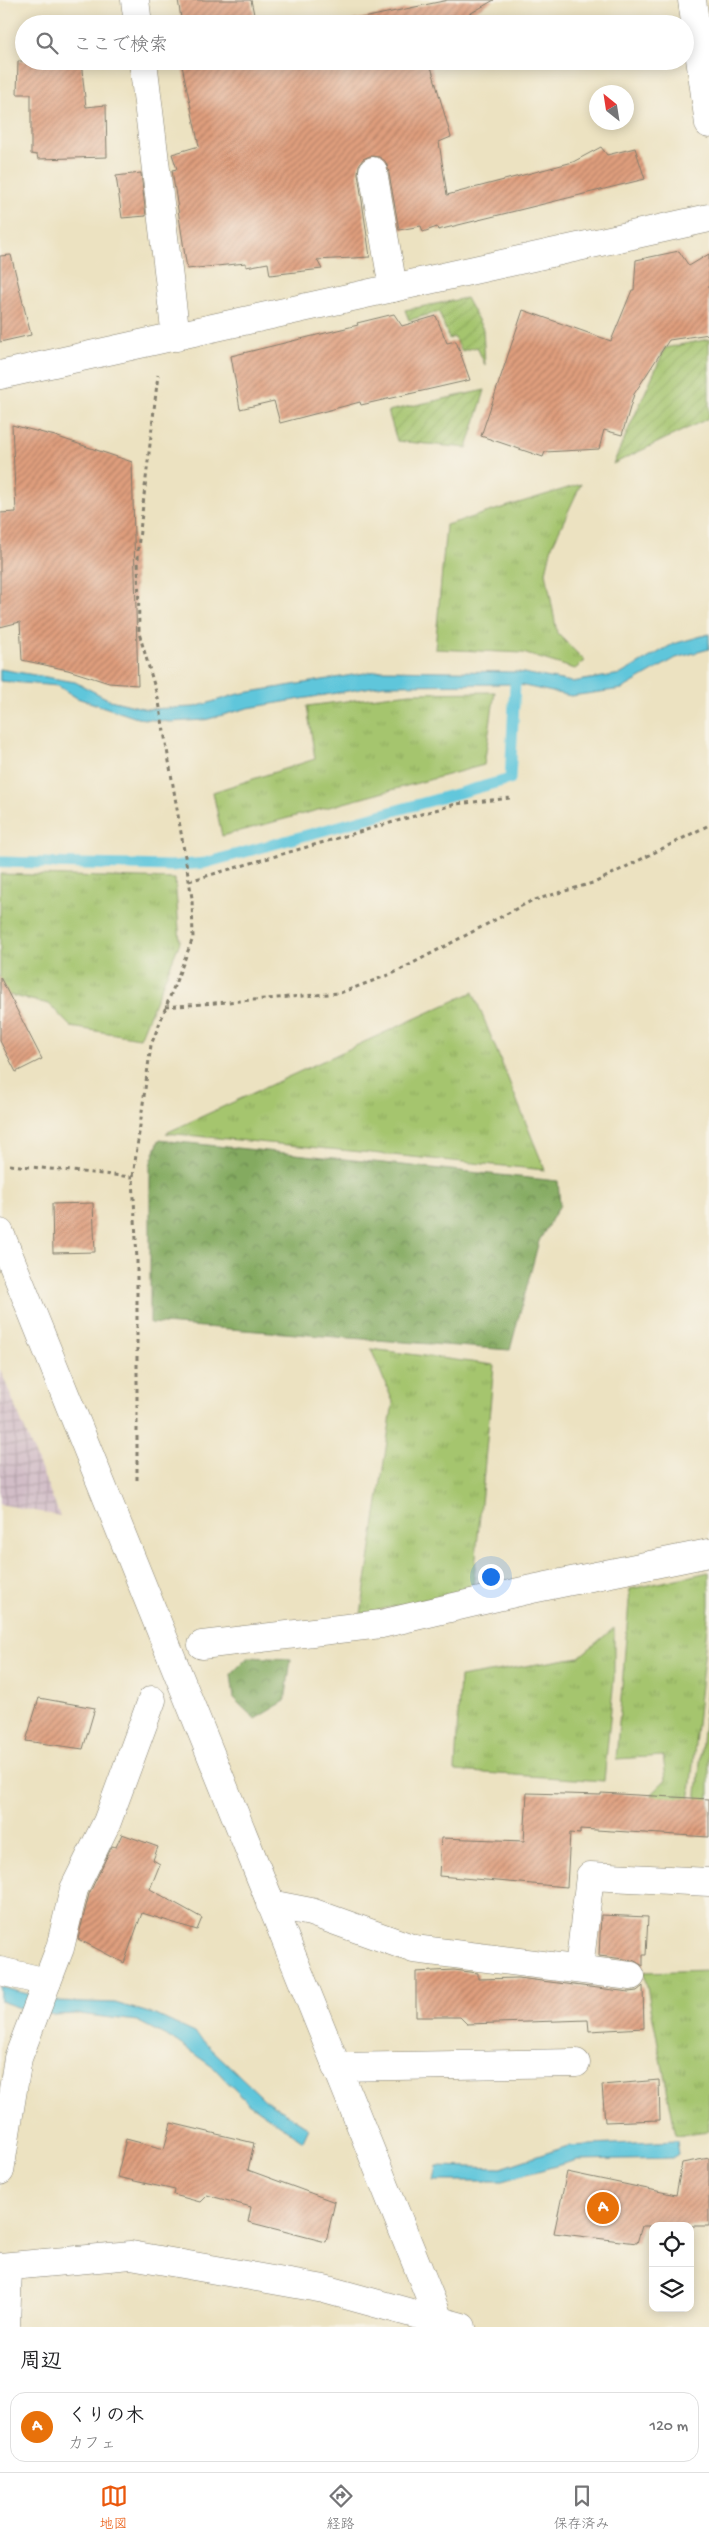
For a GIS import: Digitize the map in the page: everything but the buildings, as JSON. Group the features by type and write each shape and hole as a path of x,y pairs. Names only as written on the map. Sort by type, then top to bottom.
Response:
{"street":[{"path":"135,0 137,15"},
{"path":"692,0 709,124"},
{"path":"144,70 169,339"},
{"path":"373,171 393,288"},
{"path":"0,375 709,218"},
{"path":"0,1233 336,2067 448,2325"},
{"path":"202,1645 381,1624 532,1589 709,1553"},
{"path":"0,2171 18,2058 60,1948 74,1889 107,1822 152,1700"},
{"path":"579,1969 590,1876 709,1882"},
{"path":"270,1904 311,1912 414,1949 631,1976"},
{"path":"0,1971 46,1982"},
{"path":"336,2067 576,2063"},
{"path":"6,2327 4,2268 131,2255 324,2289 448,2325"}],"path":[{"path":"137,1483 137,1271 133,1177 151,1045 193,938 189,881 159,702 139,633 138,548 169,339"},
{"path":"189,881 456,804 511,798"},
{"path":"165,1007 340,993 394,973 531,901 596,882 709,825"},
{"path":"10,1165 133,1177"}],"shaded area":[{"path":"0,1369 60,1516 0,1504"}],"green space":[{"path":"466,298 483,329 485,365 477,347 462,351 454,337 449,339 439,312 409,320 405,310"},
{"path":"709,339 709,418 613,464 665,348"},
{"path":"485,390 467,448 397,441 388,411"},
{"path":"581,484 552,546 546,572 557,633 585,661 575,669 523,653 435,649 446,525"},
{"path":"495,692 484,765 222,836 213,792 315,759 307,706 410,693"},
{"path":"0,874 175,879 180,942 140,1038 71,1027 49,1004 0,993"},
{"path":"473,992 545,1170 166,1133"},
{"path":"159,1140 558,1181 560,1205 539,1241 510,1350 150,1323 150,1165"},
{"path":"371,1349 494,1365 473,1589 361,1614 393,1402"},
{"path":"709,1572 709,1606 688,1813 654,1814 652,1793 666,1779 663,1756 616,1759 630,1589"},
{"path":"614,1628 614,1678 604,1781 455,1771 460,1677 579,1657"},
{"path":"248,1657 291,1659 285,1701 255,1719 234,1699 231,1674"},
{"path":"709,1670 709,1815 695,1814"},
{"path":"709,1970 709,2131 676,2135 644,1972"}],"water":[{"path":"709,634 709,649 676,658 622,689 571,696 515,684 384,685 248,708 205,720 170,722 137,718 77,698 58,686 0,681 0,669 75,682 110,700 147,709 195,707 238,694 383,670 518,672 572,682 621,674 673,644"},
{"path":"0,1987 56,2001 115,2003 156,2015 195,2033 265,2100 309,2128 303,2141 248,2103 214,2068 176,2041 137,2021 78,2014 54,2015 26,2010 0,2001"},
{"path":"677,2141 679,2154 673,2158 577,2160 502,2181 434,2181 437,2166 501,2168 568,2146"}],"waterway":[{"path":"0,862 171,866 205,863 510,779 515,684"}],"place":[{"name":"くりの木","path":"603,2208"}]}
